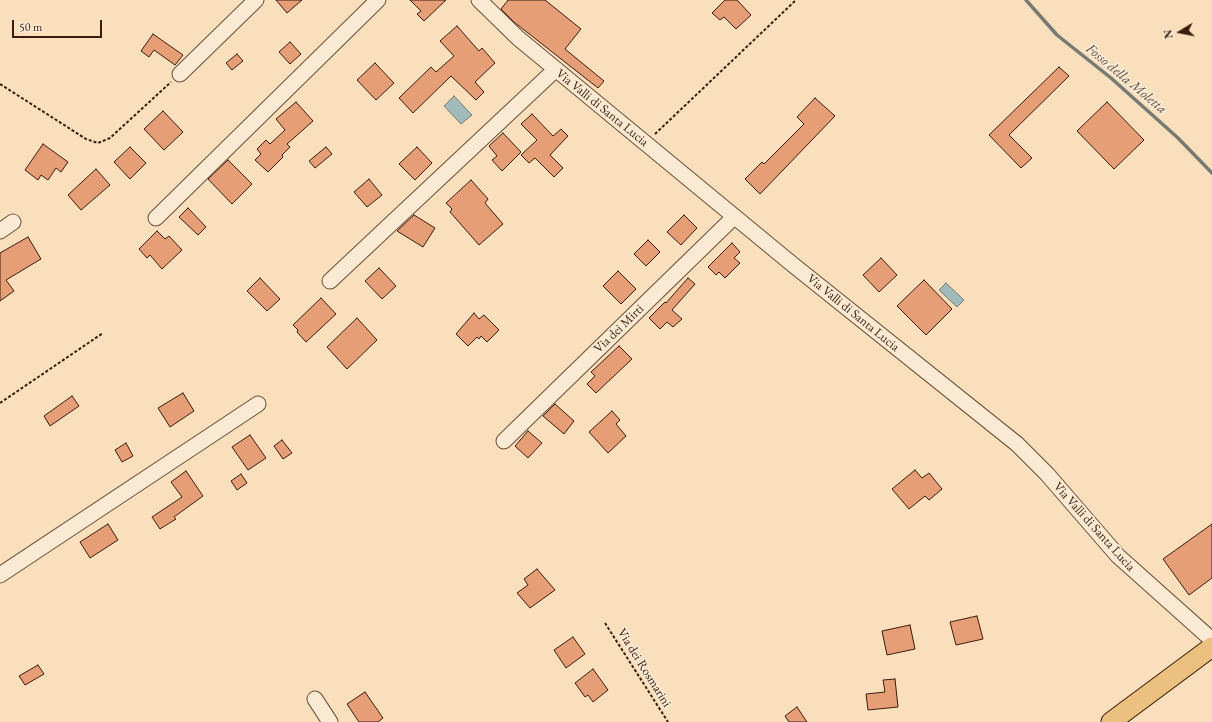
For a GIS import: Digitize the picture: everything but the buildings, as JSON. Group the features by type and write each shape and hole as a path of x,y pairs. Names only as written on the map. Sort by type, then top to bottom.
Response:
{"main road":[{"path":"1111,722 1212,647"}],"street":[{"path":"180,74 256,0"},
{"path":"156,218 378,0"},
{"name":"Via Valli di Santa Lucia","path":"479,0 503,25 734,217 1016,444 1047,474 1118,556 1212,640"},
{"path":"330,281 556,69"},
{"name":"Via dei Mirti","path":"504,441 734,217"},
{"path":"0,231 13,222"},
{"path":"0,575 258,404"},
{"path":"315,699 330,722"}],"path":[{"path":"645,143 796,0"},
{"path":"0,84 86,139 98,143 110,138 180,74"},
{"path":"0,403 103,333"},
{"name":"Via dei Rosmarini","path":"605,623 668,722"}],"water":[{"path":"454,96 472,115 461,124 444,106"},
{"path":"946,283 964,300 957,307 939,290"}],"waterway":[{"name":"Fosso della Moletta","path":"1026,0 1057,35 1111,78 1178,138 1212,173"}]}
